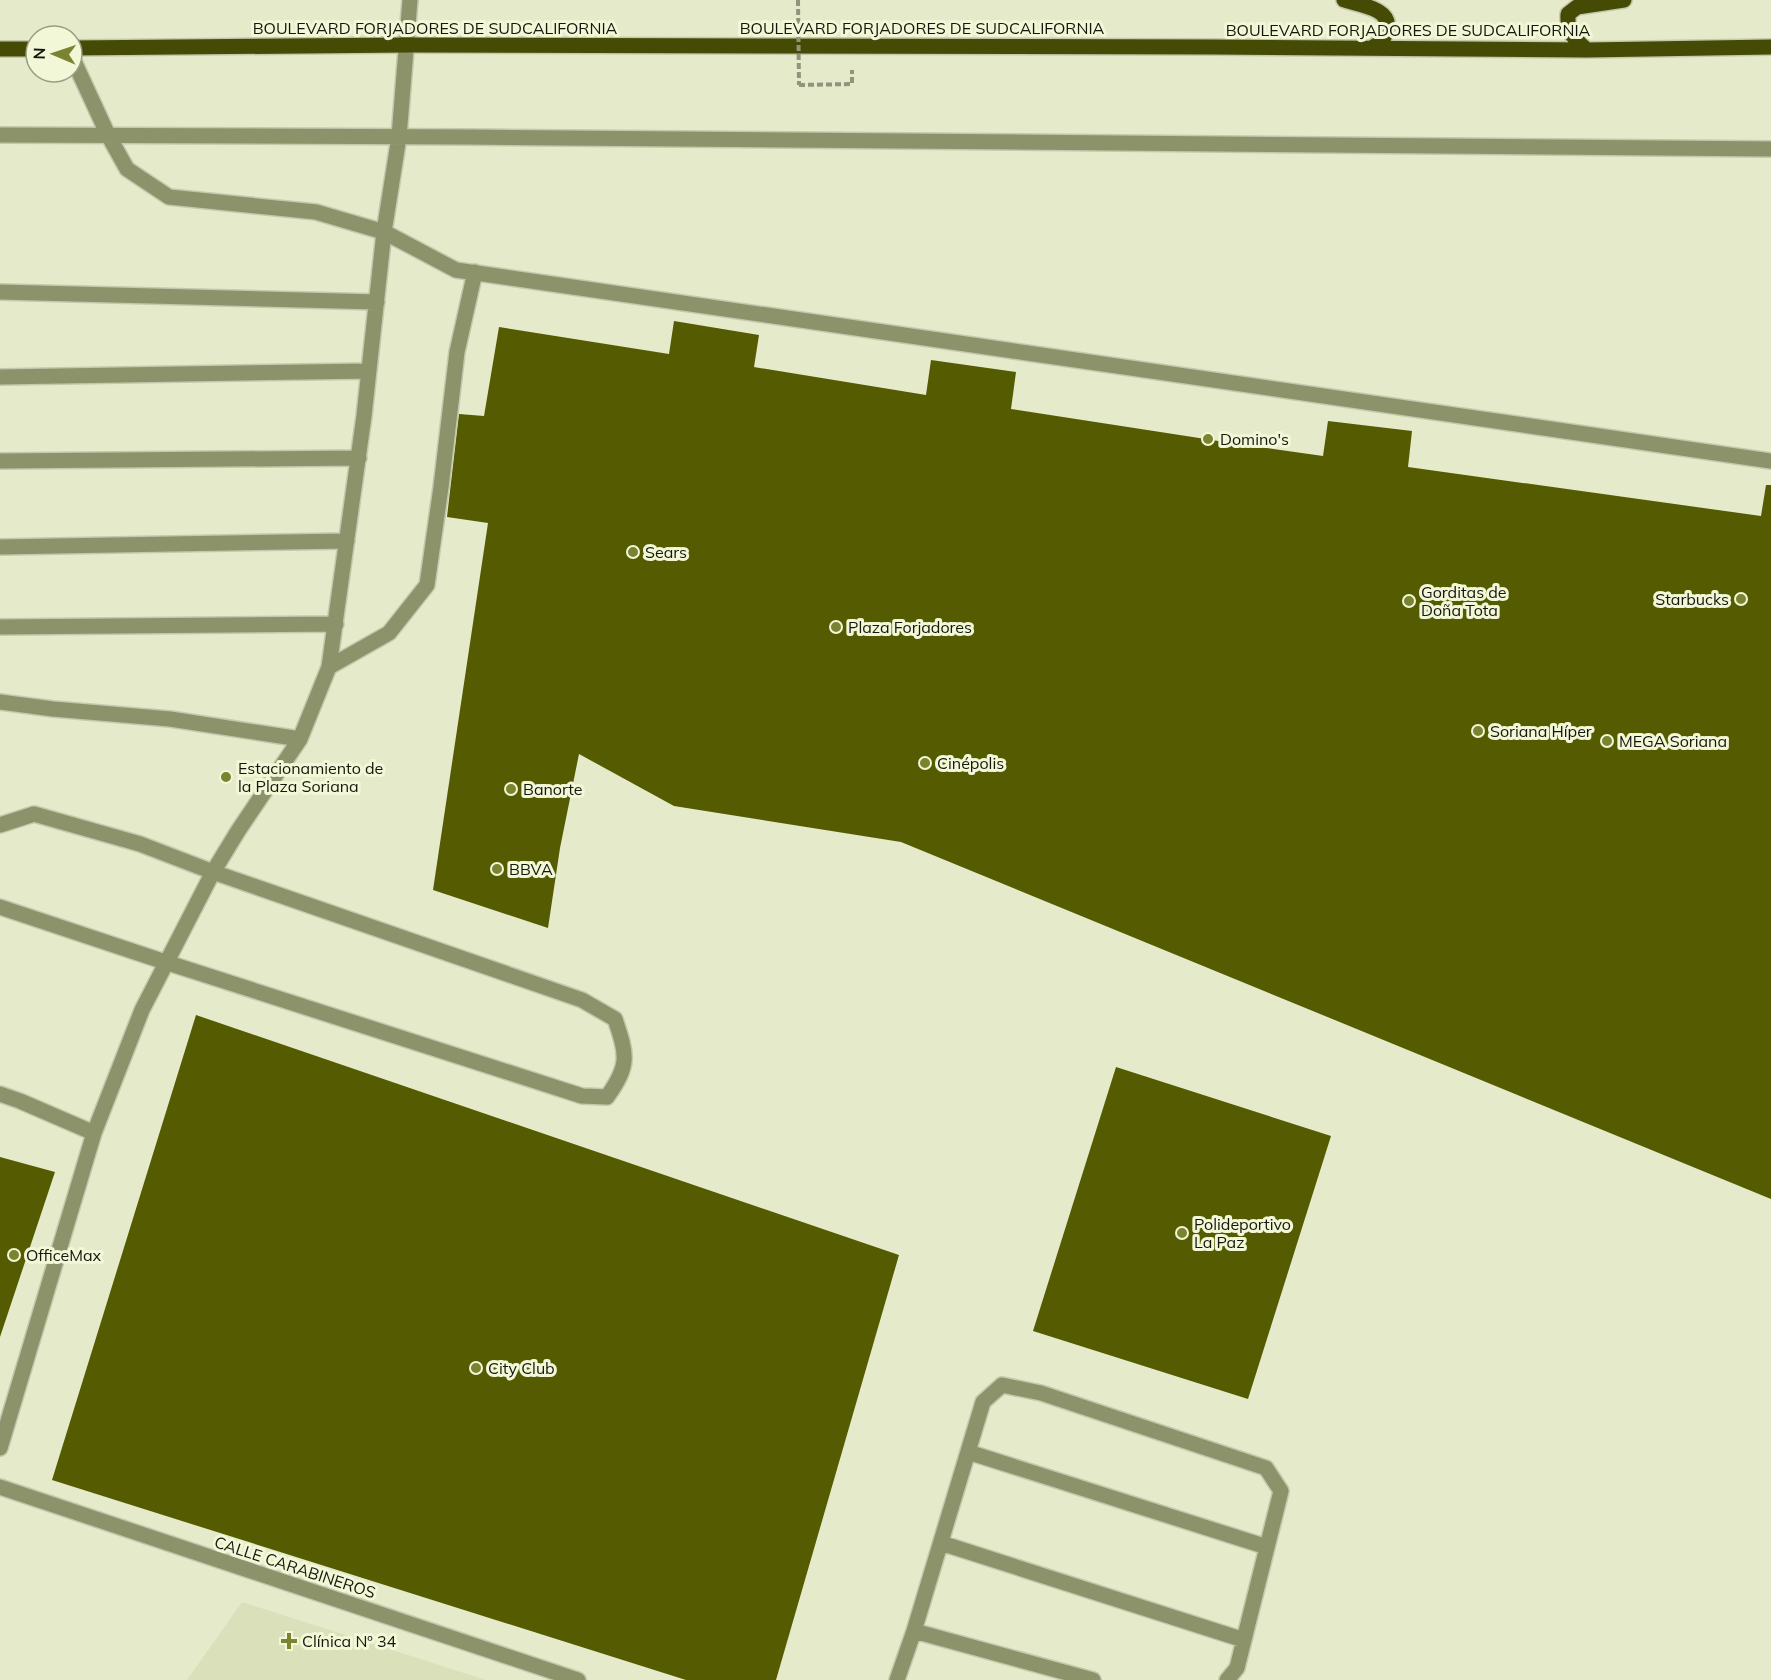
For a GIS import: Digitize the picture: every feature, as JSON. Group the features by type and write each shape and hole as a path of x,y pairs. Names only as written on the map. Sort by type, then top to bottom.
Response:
{"main road":[{"path":"1344,0 1377,10 1383,15 1388,25 1386,34 1382,42 1372,48"},
{"path":"1587,50 1571,35 1567,26 1568,14 1577,7 1624,0"},
{"name":"BOULEVARD FORJADORES DE SUDCALIFORNIA","path":"84,48 408,45 1587,50 1771,47"},
{"path":"0,49 24,49"}],"street":[{"path":"0,1448 94,1132 142,1010 213,872 300,739 329,667 369,371 384,232 399,137 410,0"},
{"path":"84,83 127,169 170,197 316,212 384,232 456,270 1771,461"},
{"path":"0,135 1771,149"},
{"path":"329,667 389,633 427,585 457,352 476,272"},
{"path":"0,292 377,302"},
{"path":"0,377 369,371"},
{"path":"0,461 358,458"},
{"path":"0,547 347,541"},
{"path":"0,627 336,624"},
{"path":"0,702 170,719 300,739"},
{"path":"0,825 34,814 140,844 213,872 582,1000 615,1019 623,1046 624,1066 607,1097 582,1096 0,907"},
{"path":"0,1094 94,1132"},
{"path":"897,1680 983,1402 1002,1385 1041,1393 1266,1468 1281,1491 1237,1668 1227,1680"},
{"path":"968,1452 1267,1547"},
{"name":"CALLE CARABINEROS","path":"0,1487 578,1680"},
{"path":"941,1543 1244,1640"},
{"path":"914,1631 1093,1680"}],"path":[{"path":"798,0 800,86 852,84 852,66"},
{"path":"797,67 808,67"}],"shaded area":[{"name":"Clínica Nº 34","path":"242,1602 486,1680 187,1680"}],"building":[{"path":"674,321 759,335 754,367 926,395 931,360 1016,372 1011,409 1225,442 1323,456 1328,421 1412,431 1408,467 1761,516 1766,485 1771,485 1771,1199 901,842 674,806 579,754 560,848 548,928 433,890 488,523 447,517 459,414 484,416 499,327 669,354"},
{"name":"City Club","path":"196,1015 899,1255 776,1680 686,1680 52,1480"},
{"name":"Polideportivo La Paz","path":"1116,1067 1331,1136 1248,1399 1033,1331"},
{"name":"OfficeMax","path":"0,1157 55,1172 0,1337"}],"place":[{"name":"Domino's","path":"1208,439"},
{"name":"Sears","path":"633,552"},
{"name":"Starbucks","path":"1741,599"},
{"name":"Gorditas de Doña Tota","path":"1409,601"},
{"name":"Plaza Forjadores","path":"836,627"},
{"name":"Soriana Híper","path":"1478,731"},
{"name":"MEGA Soriana","path":"1607,741"},
{"name":"Cinépolis","path":"925,763"},
{"name":"Estacionamiento de la Plaza Soriana","path":"226,777"},
{"name":"Banorte","path":"511,789"},
{"name":"BBVA","path":"497,869"},
{"name":"Polideportivo La Paz","path":"1182,1233"},
{"name":"OfficeMax","path":"14,1255"},
{"name":"City Club","path":"476,1368"},
{"name":"Clínica Nº 34","path":"289,1641"}]}
